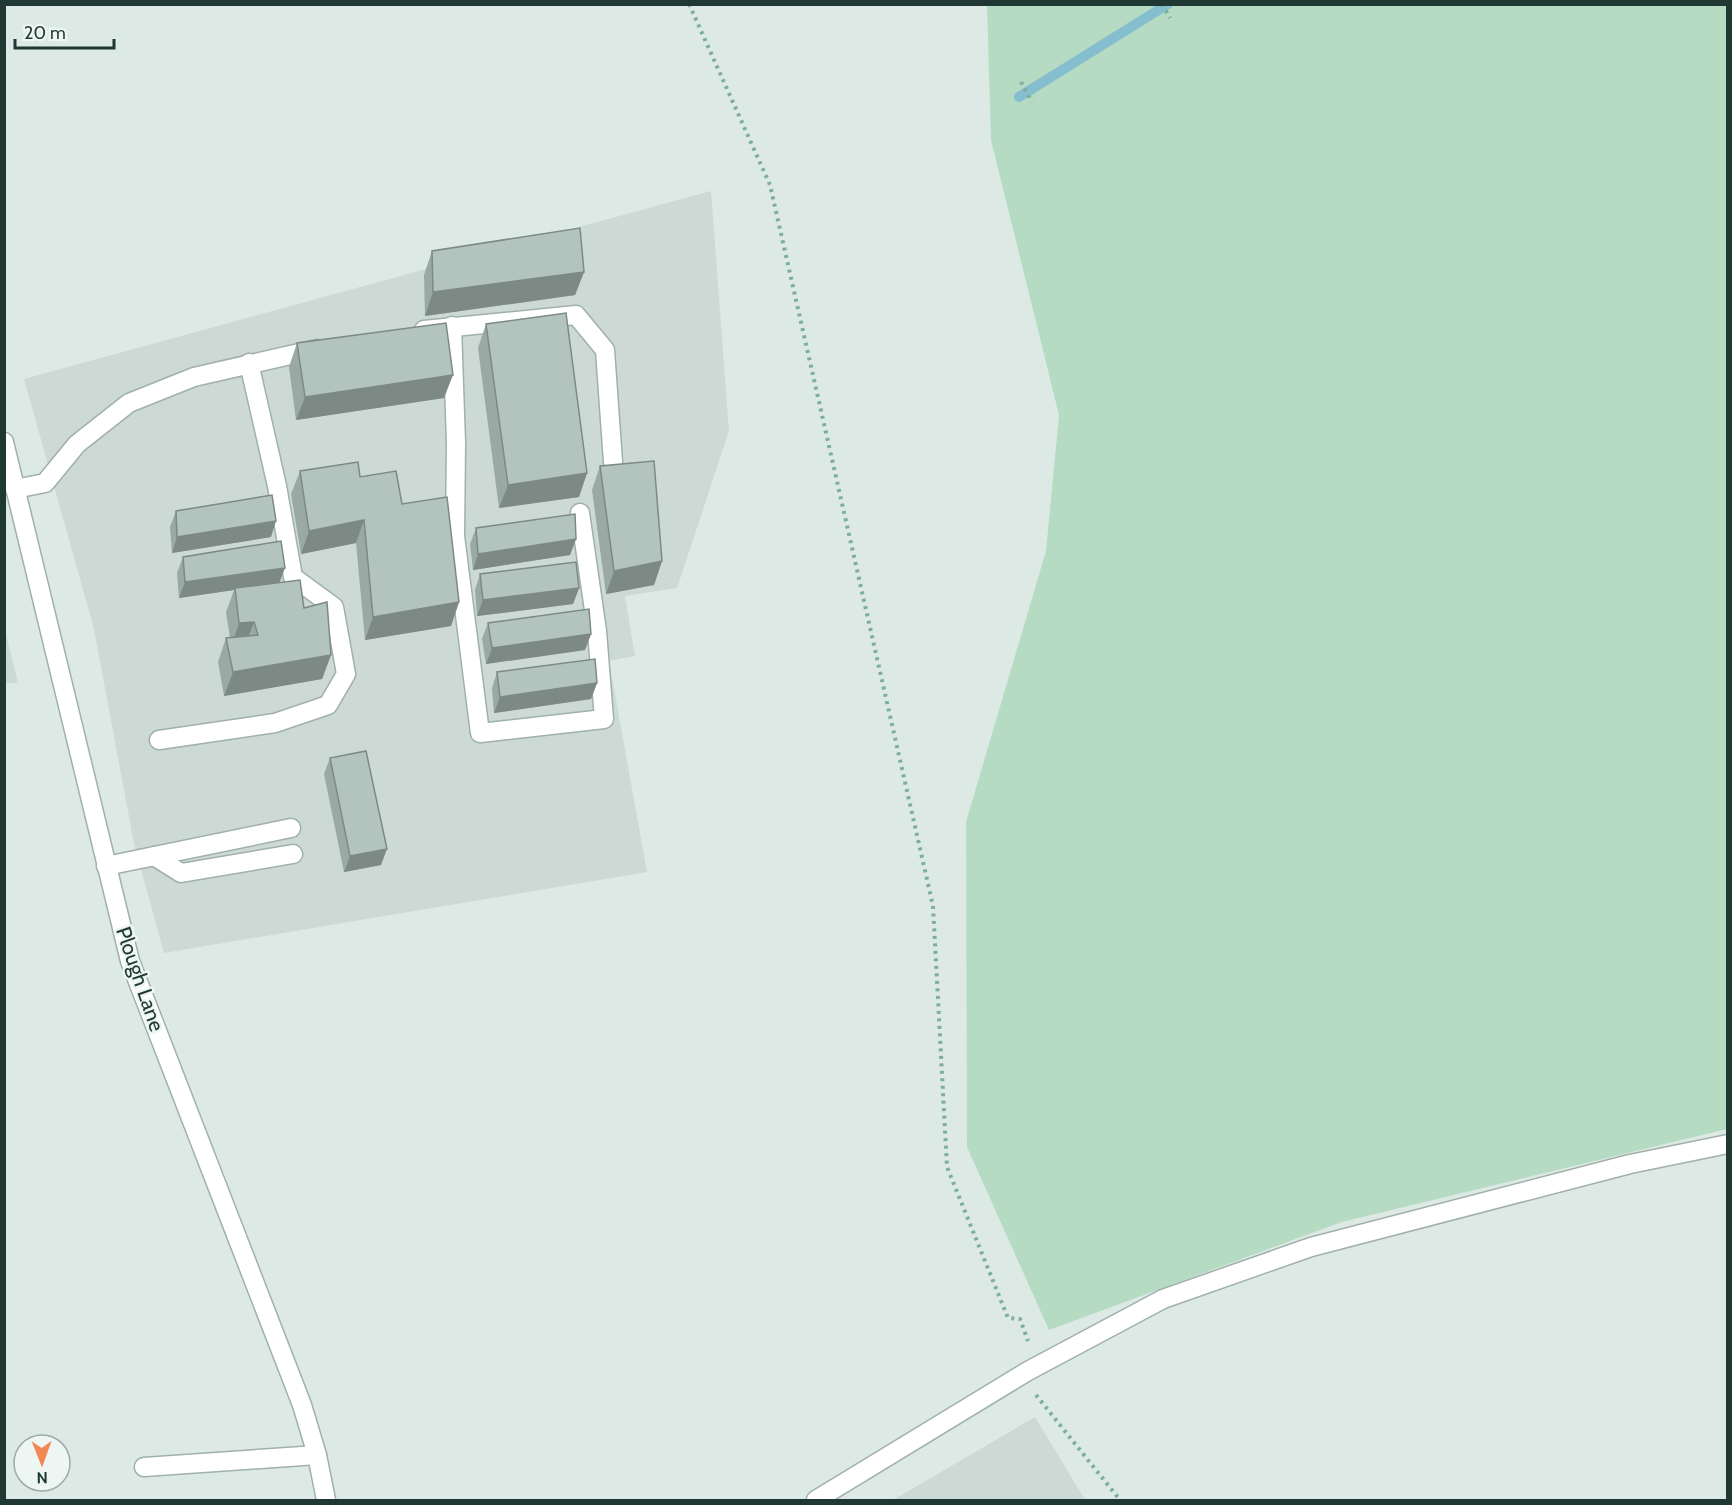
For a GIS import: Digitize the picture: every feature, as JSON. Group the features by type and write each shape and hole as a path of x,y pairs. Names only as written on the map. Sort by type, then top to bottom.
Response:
{"street":[{"path":"407,332 576,315 605,350 613,462"},
{"path":"453,326 455,536 480,733 604,719 597,631 579,513"},
{"path":"15,489 45,483 77,444 129,403 194,377 338,345"},
{"path":"159,740 275,723 328,705 346,674 334,607 293,577 277,486 249,363"},
{"name":"Plough Lane","path":"4,442 130,961 302,1405 317,1455 326,1500"},
{"path":"106,866 291,828"},
{"path":"154,856 181,873 293,854"},
{"path":"816,1500 1028,1371 1163,1299 1311,1247 1630,1164 1728,1144"},
{"path":"144,1467 317,1455"}],"path":[{"path":"689,4 770,185 933,906 947,1167 1008,1318 1020,1319 1031,1347 1028,1371 1037,1396 1120,1500"},
{"path":"1162,4 1170,18"},
{"path":"1021,82 1032,102"}],"shaded area":[{"path":"711,191 729,431 677,588 625,596 635,656 609,661 647,872 164,953 134,844 94,629 24,379"},
{"path":"5,630 18,683 5,683"},
{"path":"1035,1417 1085,1500 893,1500"}],"green space":[{"path":"987,5 1727,5 1727,1129 1342,1222 1049,1330 967,1147 966,822 1046,551 1059,415 991,140"}],"building":[{"path":"580,228 584,272 433,292 432,251"},
{"path":"566,313 587,473 508,485 486,324"},
{"path":"446,323 453,375 305,397 297,343"},
{"path":"654,461 662,561 614,571 600,466"},
{"path":"358,462 360,477 396,471 402,504 447,497 459,602 373,617 364,520 309,531 300,471"},
{"path":"272,495 276,521 177,537 176,511"},
{"path":"575,514 576,539 478,554 476,528"},
{"path":"281,541 285,568 185,582 183,557"},
{"path":"576,562 579,588 483,600 480,574"},
{"path":"300,580 304,608 327,602 331,655 233,672 226,638 258,635 254,622 239,623 235,588"},
{"path":"589,609 591,634 492,648 488,623"},
{"path":"595,659 597,683 500,697 497,672"},
{"path":"366,751 387,849 350,856 330,758"}],"waterway":[{"path":"1019,97 1168,4"}]}
